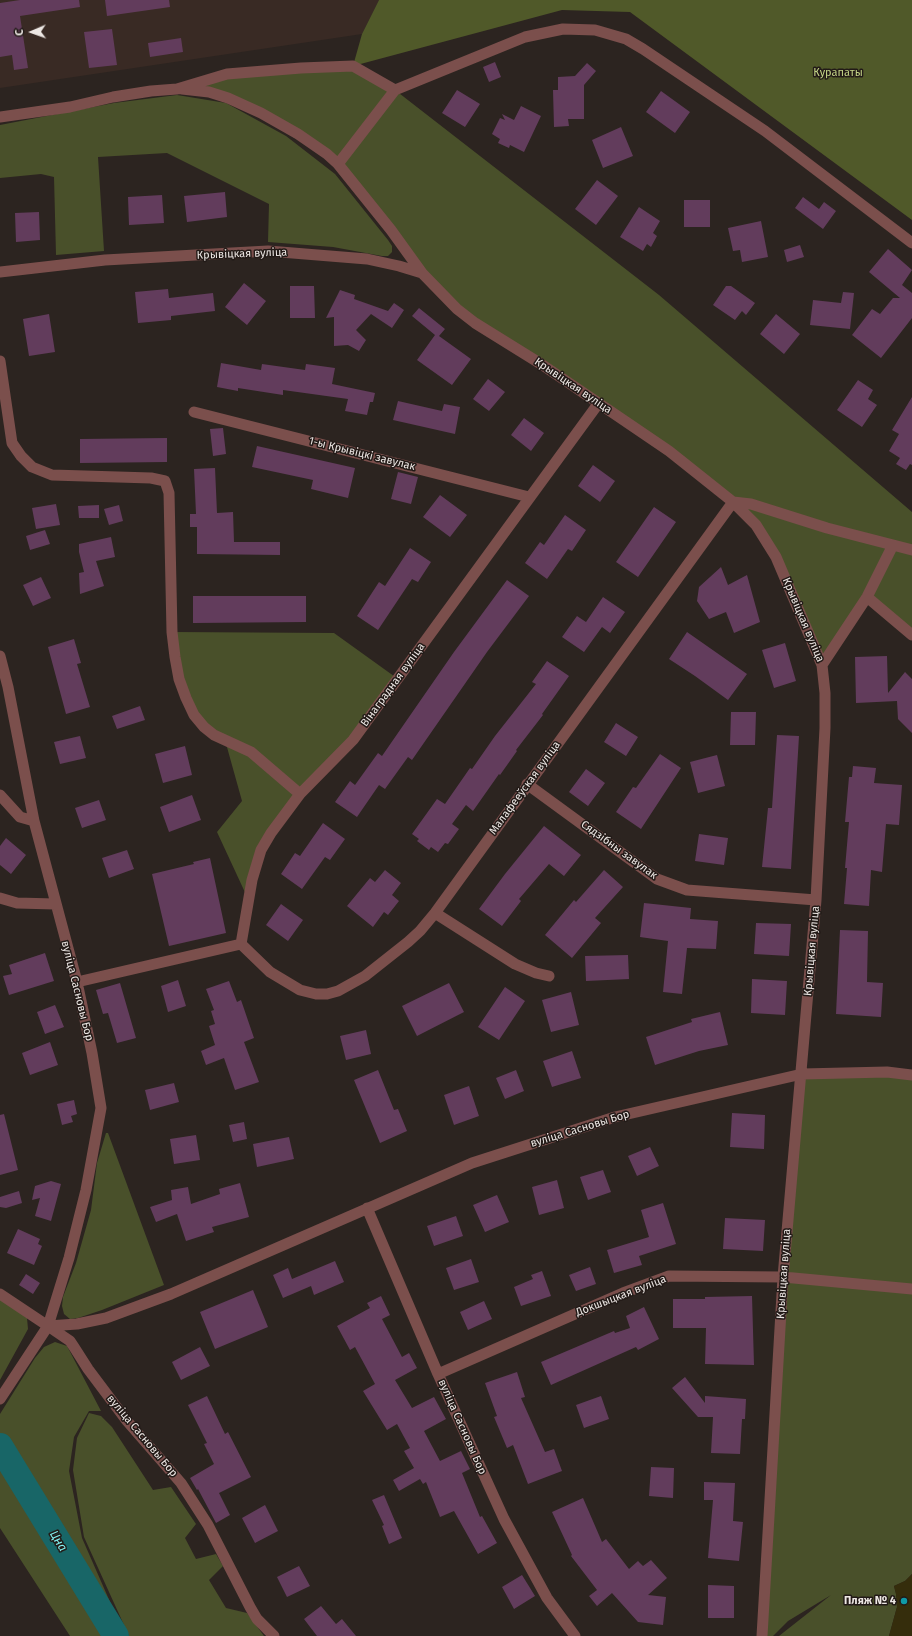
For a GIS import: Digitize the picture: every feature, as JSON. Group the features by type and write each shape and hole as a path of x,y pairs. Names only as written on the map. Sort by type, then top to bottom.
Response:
{"street":[{"path":"338,164 395,90 525,37 551,31 577,29 595,30 626,39 643,49 764,131 912,244"},
{"path":"177,89 227,74 301,68 353,66 395,90"},
{"path":"0,117 70,107 113,97 151,91 177,89 208,92 228,98 261,113 298,134 338,164 391,230 422,273"},
{"name":"Крывіцкая вуліца","path":"0,272 105,260 268,251 367,259 422,273 475,324 542,364 598,404 669,451 733,502 756,525 776,557 822,665 825,693 825,728 816,900 802,1074 783,1277 762,1636"},
{"path":"0,361 2,388 12,443 21,456 32,467 52,475 151,478 165,481 169,493 174,645 179,679 186,698 194,715 204,727 214,735 252,752 300,794"},
{"name":"Вінаградная вуліца","path":"241,944 252,880 261,850 271,833 300,794 353,740 598,404"},
{"name":"1-ы Крывіцкі завулак","path":"194,412 529,497"},
{"path":"733,502 757,505 827,528 912,550"},
{"name":"Малафееўская вуліца","path":"241,944 270,972 300,990 322,994 338,991 356,982 387,960 408,942 436,913 527,784 733,502"},
{"path":"822,665 867,597 893,545"},
{"path":"867,597 912,635"},
{"name":"вуліца Сасновы Бор","path":"0,656 8,687 34,821 77,982 92,1053 101,1108 86,1190 69,1258 48,1326 0,1399"},
{"name":"Сядзібны завулак","path":"527,784 657,879 687,890 816,900"},
{"path":"0,795 20,817 34,821"},
{"path":"0,898 17,903 55,904"},
{"path":"436,913 515,964 549,976"},
{"path":"77,982 241,944"},
{"name":"вуліца Сасновы Бор","path":"48,1326 77,1324 106,1318 171,1294 472,1163 615,1117 802,1074 887,1072 912,1075"},
{"name":"вуліца Сасновы Бор","path":"367,1208 438,1374 504,1519 547,1598 575,1636"},
{"name":"Докшыцкая вуліца","path":"438,1374 623,1293 669,1276 783,1277 912,1289"},
{"path":"0,1294 48,1326"},
{"name":"вуліца Сасновы Бор","path":"48,1326 70,1341 88,1369 127,1421 181,1483 208,1525 250,1607 258,1619 274,1636"}],"shaded area":[{"path":"0,0 379,0 362,34 0,88"}],"green space":[{"name":"Курапаты","path":"379,0 912,0 912,220 630,12 562,10 353,66 362,34"},
{"path":"353,66 395,90 659,295 912,512 912,635 867,597 822,665 776,557 733,502 457,309 338,164 228,98 177,89 210,78"},
{"path":"177,95 226,103 286,136 335,174 388,240 392,246 392,252 388,256 382,256 333,247 268,242 269,204 167,153 98,157 104,251 56,255 54,177 41,174 0,178 0,125 114,103"},
{"path":"172,632 334,633 398,679 271,833 249,901 217,832 242,801 225,740 214,735 186,698"},
{"path":"802,1074 912,1075 912,1574 905,1581 894,1586 897,1607 889,1636 779,1636 831,1595 788,1621 773,1636 762,1636"},
{"path":"106,1133 108,1133 164,1285 102,1310 78,1318 70,1319 64,1314 62,1306 63,1297 76,1263 91,1210 97,1163"},
{"path":"0,1297 27,1318 28,1329 0,1380"},
{"path":"55,1342 67,1346 101,1411 89,1411 74,1437 69,1471 82,1538 125,1636 70,1636 0,1528 0,1414 35,1358 44,1347"},
{"path":"89,1413 101,1416 112,1427 153,1490 171,1487 196,1524 185,1538 196,1559 216,1554 223,1566 209,1580 226,1608 247,1613 264,1636 129,1636 84,1537 73,1470 77,1438"}],"sand":[{"name":"Пляж № 4","path":"912,1574 912,1636 889,1636 897,1607 894,1586 905,1581"}],"building":[{"path":"20,0 79,0 80,7 20,16 28,68 14,70 12,55 0,57 0,3"},
{"path":"105,0 169,0 170,7 107,16"},
{"path":"112,29 117,65 89,68 84,32"},
{"path":"181,38 183,52 150,57 148,43"},
{"path":"495,62 501,77 489,82 483,67"},
{"path":"587,63 596,71 584,85 584,119 568,119 569,126 554,127 553,90 558,90 558,77 575,76"},
{"path":"457,90 480,104 465,127 442,113"},
{"path":"661,91 690,112 675,133 646,112"},
{"path":"521,106 541,116 524,152 510,145 509,148 498,143 500,139 492,134 500,118 505,120 502,114 514,120"},
{"path":"621,127 633,156 603,168 592,140"},
{"path":"597,180 618,196 596,225 575,209"},
{"path":"225,192 227,217 187,222 184,196"},
{"path":"162,195 164,223 129,225 128,197"},
{"path":"803,197 819,209 824,202 836,211 823,229 795,208"},
{"path":"684,200 710,200 710,227 684,227"},
{"path":"639,207 660,221 653,233 657,236 651,247 647,244 643,251 620,237"},
{"path":"39,212 40,240 16,242 15,213"},
{"path":"761,221 768,257 742,262 740,250 733,251 728,228"},
{"path":"800,245 804,257 787,262 784,250"},
{"path":"888,249 912,270 902,285 912,293 912,318 881,358 852,335 872,309 880,314 893,298 900,298 869,272"},
{"path":"244,283 266,301 247,325 225,307"},
{"path":"290,286 314,286 315,318 290,318"},
{"path":"726,286 731,286 755,303 746,315 742,311 735,320 713,305"},
{"path":"168,289 169,298 213,293 215,311 171,316 171,320 138,323 135,292"},
{"path":"340,290 355,295 354,299 388,311 394,303 404,310 392,328 371,314 356,330 366,340 359,351 348,345 334,346 334,317 326,318"},
{"path":"843,292 854,293 850,329 810,325 813,300 841,303"},
{"path":"419,308 445,329 439,336 471,359 452,385 417,360 435,335 412,316"},
{"path":"49,314 55,352 29,356 23,319"},
{"path":"776,314 800,334 784,354 760,334"},
{"path":"221,363 261,370 262,364 305,370 306,364 335,368 332,384 375,393 373,402 370,402 367,415 345,411 348,399 283,390 283,395 238,388 238,391 217,387"},
{"path":"488,379 505,392 489,411 473,399"},
{"path":"858,380 873,390 868,399 877,405 862,427 837,410"},
{"path":"912,397 912,465 910,464 906,470 896,464 900,458 889,451 899,434 892,430"},
{"path":"398,401 442,411 444,404 460,407 455,434 393,420"},
{"path":"524,418 544,433 531,451 511,435"},
{"path":"223,428 226,454 213,456 210,429"},
{"path":"167,438 167,462 80,463 80,439"},
{"path":"257,446 355,468 348,498 311,489 313,480 252,467"},
{"path":"593,465 615,481 600,502 578,486"},
{"path":"215,468 217,513 233,512 234,542 280,542 280,555 197,554 197,527 190,527 190,514 196,514 194,469"},
{"path":"398,472 418,477 411,504 391,499"},
{"path":"440,495 467,515 450,537 423,517"},
{"path":"56,504 60,525 36,529 32,508"},
{"path":"99,505 99,518 79,518 78,506"},
{"path":"119,505 123,521 109,525 104,509"},
{"path":"654,507 676,522 638,577 616,562"},
{"path":"565,515 586,530 572,551 568,549 547,579 525,563 540,542 544,545"},
{"path":"45,530 50,544 30,550 26,536"},
{"path":"111,537 115,557 96,561 104,586 80,594 79,573 84,572 79,552 79,544"},
{"path":"410,548 431,562 418,582 412,579 378,630 357,616 379,582 385,586"},
{"path":"721,567 728,585 747,575 760,622 734,633 726,612 709,619 697,601 699,587"},
{"path":"41,577 51,598 33,606 23,585"},
{"path":"507,580 529,596 487,652 412,760 408,757 385,789 379,785 357,817 335,802 350,781 355,785 378,753 382,756 454,652"},
{"path":"193,596 306,596 306,622 193,623"},
{"path":"603,597 625,612 610,633 602,627 584,652 562,637 577,616 586,622"},
{"path":"687,632 747,674 728,700 669,659"},
{"path":"74,639 81,663 77,664 90,707 66,714 48,647"},
{"path":"785,643 796,681 774,688 762,650"},
{"path":"887,656 888,693 905,672 912,679 912,733 898,719 897,701 856,703 855,657"},
{"path":"547,661 569,676 542,714 543,715 473,811 466,805 452,824 459,829 448,844 445,843 438,852 431,847 429,850 417,841 419,839 412,834 437,799 445,804 470,768 472,769 495,736 536,684 532,682"},
{"path":"140,706 145,720 117,729 112,716"},
{"path":"731,712 756,712 755,745 730,745"},
{"path":"616,723 638,737 626,756 604,742"},
{"path":"777,735 799,736 791,869 762,867 768,808 772,808"},
{"path":"80,736 86,758 60,764 54,742"},
{"path":"185,746 192,775 163,783 155,754"},
{"path":"660,754 681,768 641,829 616,812 633,787 636,788"},
{"path":"717,755 725,786 698,793 690,762"},
{"path":"853,766 876,768 874,783 902,785 899,825 886,824 882,872 871,870 869,906 844,904 849,822 845,822 849,777 852,777"},
{"path":"586,769 605,783 588,806 569,792"},
{"path":"192,795 201,820 169,832 160,807"},
{"path":"99,800 106,820 82,828 75,808"},
{"path":"323,823 345,839 330,860 325,857 302,889 281,874 295,853 300,856"},
{"path":"544,826 581,855 564,876 549,864 519,899 521,901 502,926 479,909"},
{"path":"699,834 728,838 724,865 695,861"},
{"path":"6,838 26,855 11,874 0,865 0,846"},
{"path":"127,850 134,869 109,878 102,858"},
{"path":"210,858 226,933 169,946 152,874 194,864 193,862"},
{"path":"385,870 401,883 392,895 399,901 388,915 384,912 373,927 347,906 370,878 375,882"},
{"path":"604,870 623,887 595,918 601,923 572,958 545,935 574,900 576,902"},
{"path":"644,903 691,908 690,919 718,921 716,949 687,948 682,994 663,992 668,941 640,937"},
{"path":"281,904 303,920 288,941 266,925"},
{"path":"756,923 791,924 789,956 754,954"},
{"path":"840,930 868,931 867,982 883,983 881,1017 836,1014"},
{"path":"45,953 54,981 9,995 3,976 12,974 9,965"},
{"path":"628,955 629,979 586,981 585,956"},
{"path":"752,979 787,981 785,1015 751,1013"},
{"path":"178,980 186,1006 168,1012 161,986"},
{"path":"229,981 237,1002 241,1000 254,1038 244,1042 259,1082 235,1090 224,1058 206,1065 201,1051 215,1045 209,1026 215,1024 211,1011 214,1010 206,989"},
{"path":"120,983 136,1038 117,1043 108,1013 103,1014 96,990"},
{"path":"449,983 464,1012 417,1036 402,1006"},
{"path":"505,987 525,1001 499,1040 478,1027"},
{"path":"571,992 579,1025 551,1032 542,1000"},
{"path":"55,1005 64,1027 45,1034 37,1012"},
{"path":"720,1012 728,1045 699,1051 655,1065 646,1037 692,1022 691,1019"},
{"path":"366,1030 371,1054 346,1060 340,1036"},
{"path":"50,1042 58,1065 30,1075 22,1053"},
{"path":"572,1051 581,1078 552,1087 543,1061"},
{"path":"378,1070 394,1110 398,1109 407,1131 380,1143 354,1080"},
{"path":"516,1070 524,1091 505,1099 496,1078"},
{"path":"174,1083 179,1102 150,1110 145,1090"},
{"path":"469,1086 479,1116 454,1125 444,1095"},
{"path":"74,1100 77,1114 71,1116 73,1122 62,1125 57,1104"},
{"path":"732,1113 765,1115 764,1149 730,1147"},
{"path":"4,1114 18,1170 0,1175 0,1115"},
{"path":"244,1122 247,1139 233,1142 229,1125"},
{"path":"196,1135 200,1160 174,1164 170,1139"},
{"path":"289,1137 294,1159 257,1167 253,1144"},
{"path":"650,1147 659,1166 637,1176 628,1156"},
{"path":"603,1170 611,1192 588,1200 580,1177"},
{"path":"557,1180 564,1208 539,1215 532,1187"},
{"path":"51,1181 61,1184 51,1221 35,1216 40,1198 32,1200 35,1186"},
{"path":"240,1183 249,1217 212,1227 214,1232 186,1241 177,1214 156,1222 150,1207 172,1200 171,1190 188,1187 191,1204 220,1194 219,1189"},
{"path":"19,1191 22,1203 6,1208 0,1207 0,1197"},
{"path":"497,1195 509,1222 485,1232 473,1205"},
{"path":"663,1203 676,1244 639,1256 642,1265 614,1273 607,1250 649,1237 641,1210"},
{"path":"456,1216 463,1236 434,1246 427,1226"},
{"path":"725,1218 765,1220 763,1251 723,1249"},
{"path":"18,1229 40,1239 38,1244 42,1246 34,1265 7,1253"},
{"path":"471,1259 479,1282 454,1290 446,1268"},
{"path":"335,1261 344,1282 314,1295 311,1286 283,1298 273,1275 288,1268 292,1279"},
{"path":"590,1267 596,1284 576,1291 569,1275"},
{"path":"542,1271 551,1296 521,1306 514,1287 533,1279 531,1275"},
{"path":"26,1274 40,1283 33,1294 19,1285"},
{"path":"253,1290 268,1327 215,1349 200,1312"},
{"path":"381,1296 390,1315 382,1319 402,1357 409,1353 417,1368 395,1380 412,1408 434,1397 446,1419 424,1431 440,1461 461,1451 470,1469 462,1473 480,1517 482,1516 497,1543 478,1554 454,1511 440,1517 426,1482 423,1484 420,1479 399,1491 393,1480 414,1468 404,1451 410,1448 397,1424 387,1430 363,1391 375,1384 355,1347 350,1350 337,1326 370,1308 367,1303"},
{"path":"752,1296 754,1365 705,1364 706,1328 673,1328 673,1299 705,1299 705,1297"},
{"path":"484,1301 492,1319 468,1330 460,1312"},
{"path":"644,1307 659,1339 638,1350 636,1347 551,1385 541,1362 614,1331 615,1333 630,1328 626,1316"},
{"path":"200,1347 210,1366 181,1380 172,1362"},
{"path":"517,1372 525,1397 521,1398 545,1452 554,1449 562,1471 528,1484 513,1445 507,1448 494,1417 497,1416 485,1383"},
{"path":"685,1377 705,1403 705,1396 746,1399 745,1419 742,1419 740,1454 711,1453 713,1417 698,1417 672,1388"},
{"path":"207,1396 225,1434 228,1432 251,1477 219,1493 230,1515 216,1523 198,1489 197,1490 190,1478 214,1464 204,1444 207,1443 188,1405"},
{"path":"601,1396 609,1419 584,1428 576,1405"},
{"path":"651,1467 674,1468 673,1498 649,1496"},
{"path":"704,1482 735,1483 733,1521 743,1522 739,1561 708,1558 713,1500 704,1500"},
{"path":"384,1495 402,1538 389,1544 382,1526 384,1525 372,1500"},
{"path":"583,1498 602,1542 606,1539 629,1569 638,1561 643,1566 651,1560 667,1578 648,1595 666,1597 663,1625 638,1622 612,1593 597,1606 589,1596 597,1590 571,1556 572,1555 552,1512"},
{"path":"265,1505 278,1531 255,1543 242,1518"},
{"path":"299,1566 310,1586 287,1597 277,1577"},
{"path":"522,1575 535,1596 514,1609 502,1587"},
{"path":"708,1585 734,1586 734,1618 708,1618"},
{"path":"321,1606 336,1624 342,1619 356,1636 317,1636 304,1619"}],"waterway":[{"name":"Цна","path":"0,1446 116,1636"}],"place":[{"name":"Пляж № 4","path":"904,1601"}]}
